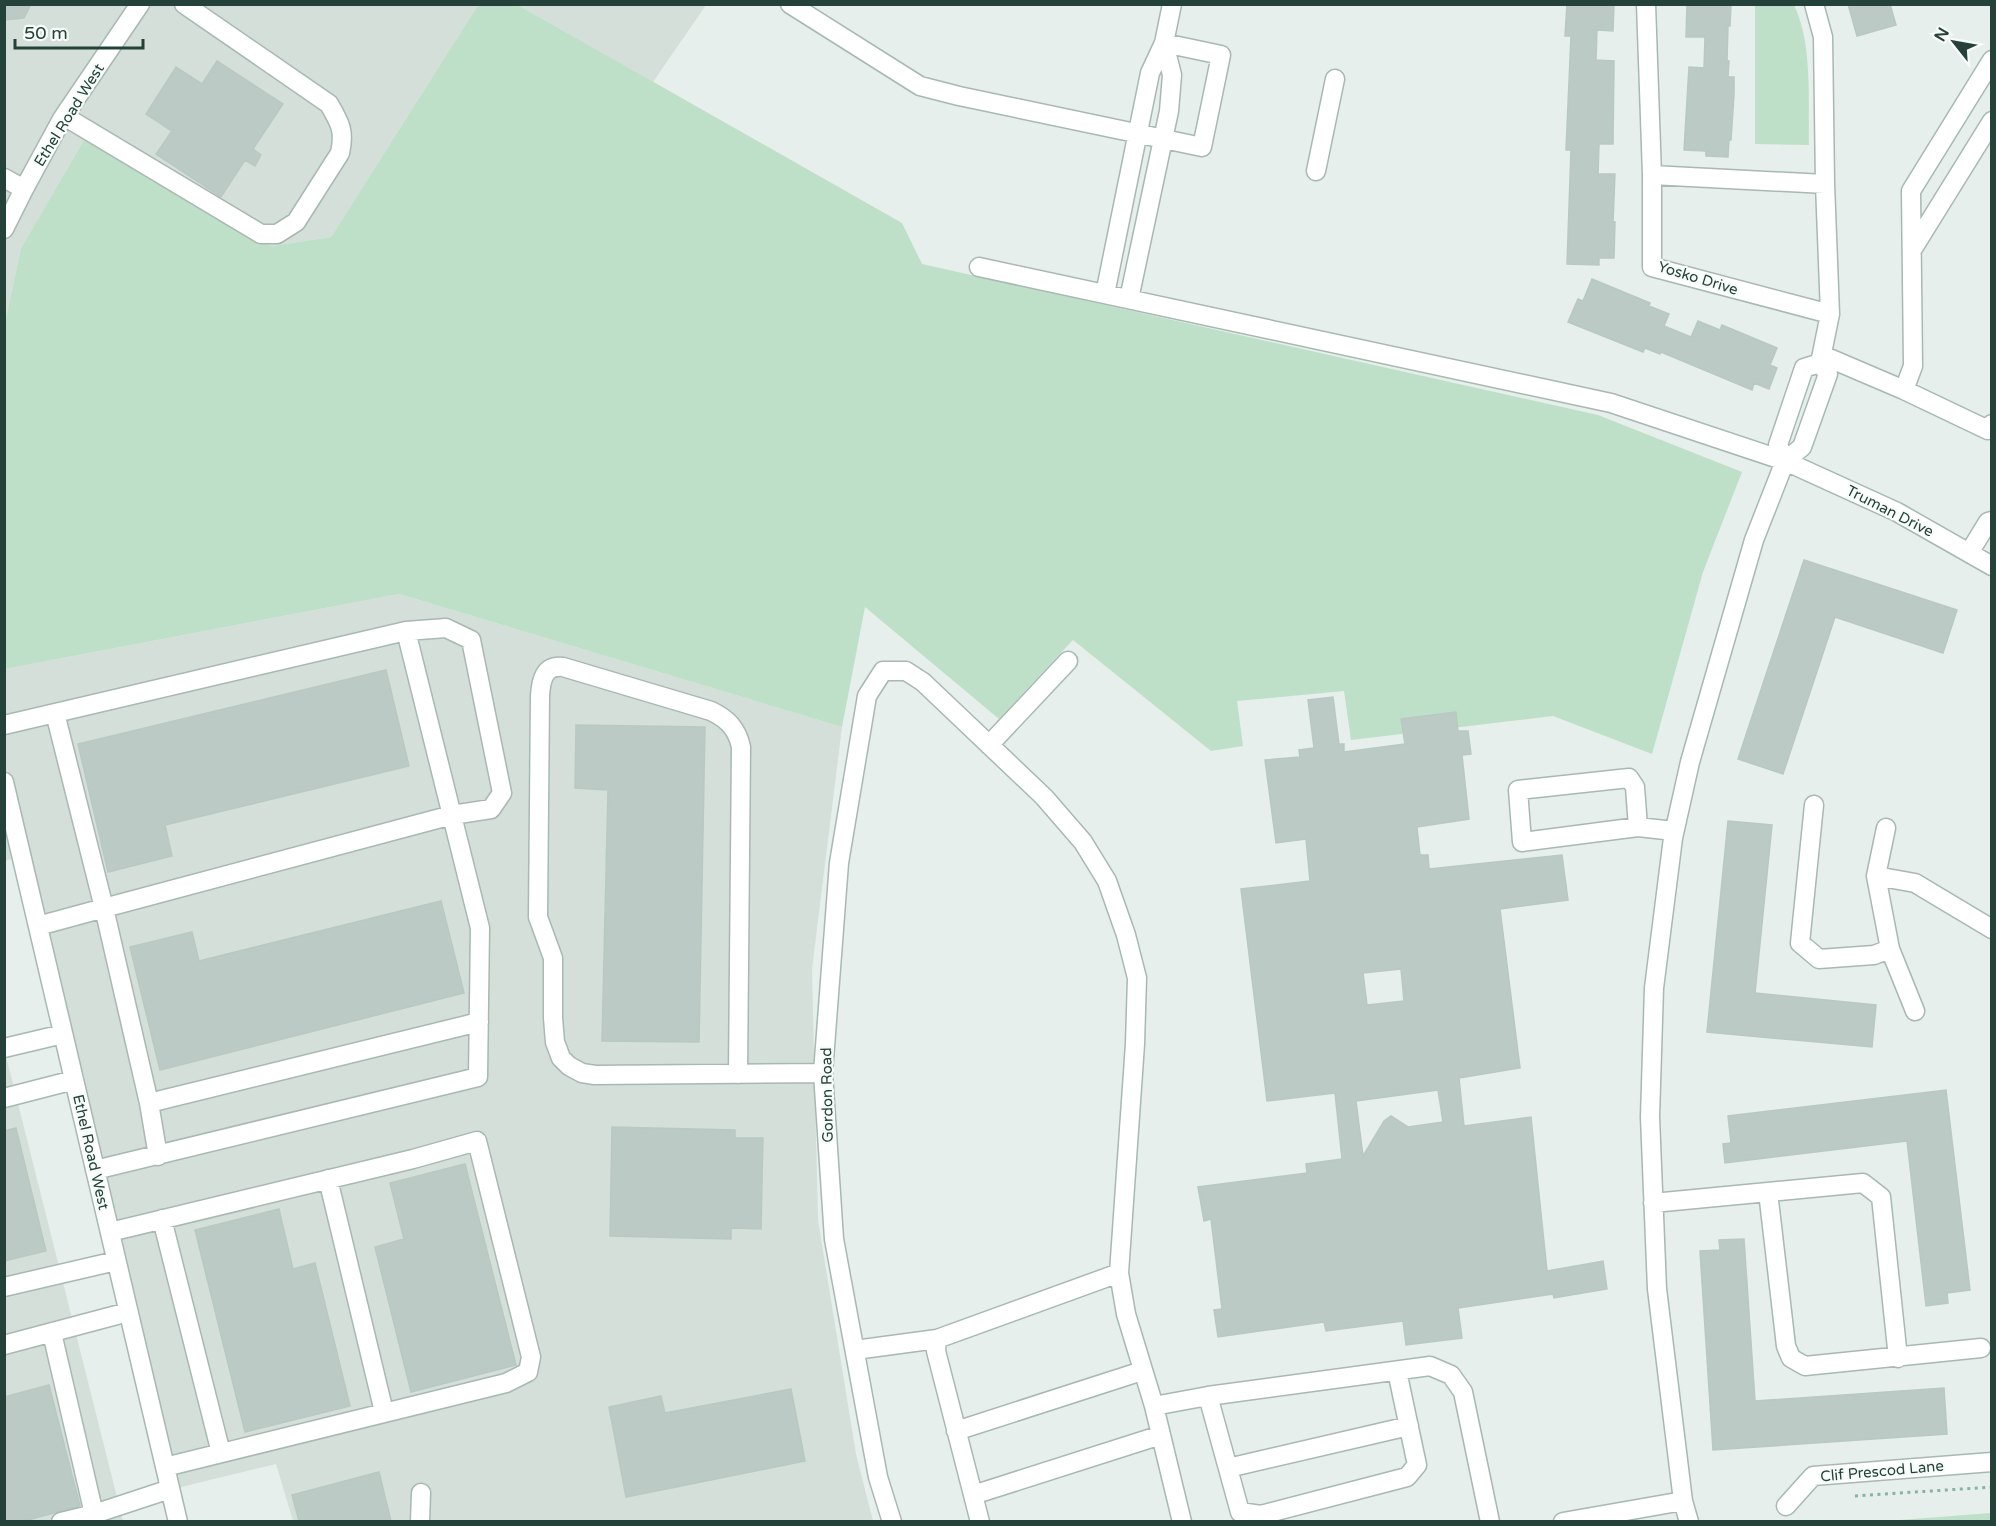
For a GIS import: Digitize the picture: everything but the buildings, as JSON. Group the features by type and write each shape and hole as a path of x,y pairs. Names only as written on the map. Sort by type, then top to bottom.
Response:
{"street":[{"name":"Ethel Road West","path":"4,229 64,116 140,4"},
{"path":"64,116 261,234 277,234 296,222 340,153 343,140 341,124 329,104 184,4"},
{"path":"790,4 920,86 1202,147 1221,55 1164,43"},
{"path":"1105,294 1150,73 1164,43 1172,4"},
{"name":"Yosko Drive","path":"1646,4 1652,175 1652,267 1830,314"},
{"path":"1689,1521 1683,1501 1657,1289 1650,1118 1654,988 1674,831 1690,762 1754,540 1785,461 1802,447 1828,374 1821,359 1830,314 1822,37 1814,4"},
{"path":"1129,299 1168,111 1172,75 1164,43"},
{"path":"1904,390 1913,366 1911,191 1992,60"},
{"path":"1316,171 1335,79"},
{"path":"1912,250 1992,121"},
{"path":"1652,175 1825,184"},
{"path":"4,178 24,189"},
{"name":"Truman Drive","path":"980,267 1611,403 1785,461 1897,512 1992,566"},
{"path":"1785,461 1778,445 1804,368 1821,359 1904,390 1988,430 1992,424"},
{"path":"1969,553 1988,522 1992,521"},
{"path":"4,725 406,632 446,628 471,640 502,793 491,809 452,815 38,926"},
{"path":"95,1170 478,1077 480,928 406,632"},
{"path":"1068,660 989,745 1044,797 1083,842 1107,881 1126,935 1137,978 1135,1044 1119,1273 1126,1314 1154,1406 1182,1521"},
{"path":"738,1074 741,747 739,737 724,717 711,711 555,666 546,671 541,682 540,696 538,917 553,958 553,1018 555,1042 561,1058 569,1066 582,1073 596,1075 738,1074 823,1073"},
{"name":"Gordon Road","path":"892,1521 878,1478 834,1239 823,1073 838,863 867,696 883,671 906,671 923,681 989,745"},
{"path":"55,713 104,908 149,1103 158,1156"},
{"path":"1638,827 1635,787 1629,778 1518,790 1522,842 1638,827 1674,831"},
{"name":"Ethel Road West","path":"4,782 12,851 38,926 178,1521"},
{"path":"1814,805 1800,943 1819,959 1874,955 1890,949"},
{"path":"1886,828 1876,876 1890,949 1915,1011"},
{"path":"1876,876 1915,883 1992,929"},
{"path":"149,1103 479,1022"},
{"path":"4,1048 63,1034"},
{"path":"4,1098 74,1080"},
{"path":"110,1233 477,1142 531,1357 528,1372 506,1383 165,1467"},
{"path":"328,1179 384,1412"},
{"path":"1653,1203 1863,1183 1881,1197 1898,1358"},
{"path":"1768,1192 1786,1346 1791,1358 1805,1366 1981,1348"},
{"path":"162,1219 221,1453"},
{"path":"4,1287 116,1261"},
{"path":"855,1350 937,1339 1119,1273"},
{"path":"4,1345 128,1312"},
{"path":"52,1333 94,1514"},
{"path":"937,1339 936,1350 980,1521"},
{"path":"1154,1406 1208,1396 1430,1366 1451,1375 1462,1392 1490,1521"},
{"path":"956,1431 1142,1371"},
{"path":"1208,1396 1240,1512 1261,1515 1407,1478 1417,1465 1397,1371"},
{"path":"1228,1468 1409,1426"},
{"path":"973,1495 1161,1436"},
{"name":"Clif Prescod Lane","path":"1786,1506 1813,1476 1992,1462"},
{"path":"61,1521 94,1514 170,1489"},
{"path":"420,1521 421,1493"},
{"path":"1563,1521 1683,1501"}],"path":[{"path":"1855,1496 1992,1487"}],"shaded area":[{"path":"5,5 478,5 331,237 272,246 84,140 21,248 5,323"},
{"path":"518,5 706,5 653,82"},
{"path":"399,594 842,727 812,969 818,1220 856,1454 873,1521 293,1521 276,1464 177,1488 21,856 5,861 5,669"},
{"path":"5,1052 123,1521 5,1521"}],"green space":[{"path":"478,5 518,5 902,223 922,264 1598,415 1742,472 1703,572 1652,754 1553,716 1351,740 1344,691 1237,701 1243,746 1211,751 1073,640 999,719 865,607 842,727 399,594 5,669 5,323 21,248 84,140 272,246 331,237"},
{"path":"1755,5 1794,5 1800,20 1807,55 1809,145 1755,144"},
{"path":"1991,1513 1991,1521 1887,1521"}]}
